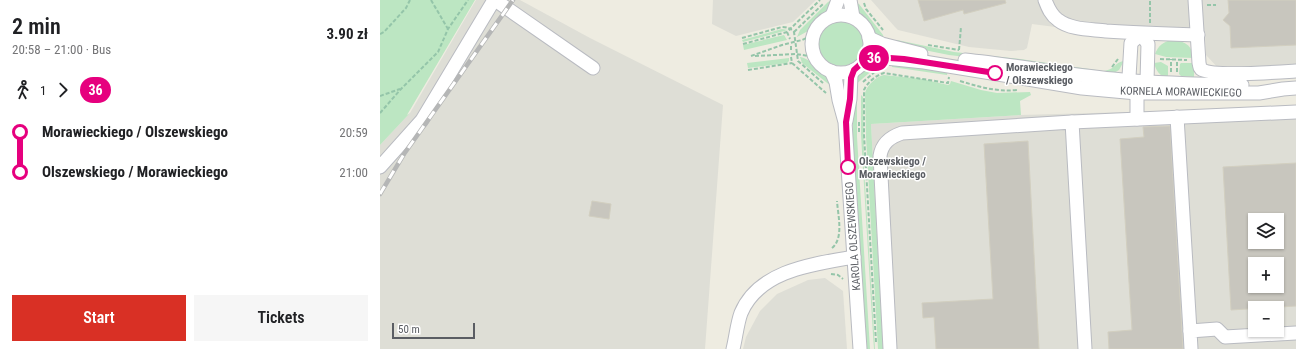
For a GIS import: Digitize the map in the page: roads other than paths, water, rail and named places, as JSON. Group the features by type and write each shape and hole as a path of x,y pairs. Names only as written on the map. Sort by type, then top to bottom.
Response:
{"street":[{"path":"380,167 422,120 494,0 593,68"},
{"path":"832,16 838,0"},
{"path":"850,0 853,17"},
{"path":"1045,0 1052,14 1058,20 1067,25 1145,34 1198,35"},
{"path":"1199,3 1198,35 1200,67 1209,72 1250,73 1296,71"},
{"path":"842,15 853,17 860,22 866,30 869,38 869,50 865,60 854,70 843,73 832,71 822,66 815,57 812,46 813,35 817,27 824,20 832,16 842,15"},
{"path":"1137,119 1137,93 1129,80 1131,43 1145,34"},
{"path":"1137,93 1147,81 1148,44 1145,34"},
{"name":"KORNELA MORAWIECKIEGO","path":"869,38 882,44 938,57 1020,66 1069,74 1129,80 1259,86 1290,89"},
{"name":"KORNELA MORAWIECKIEGO","path":"865,60 876,57 924,62 1082,88 1137,93 1259,93 1290,89"},
{"name":"KAROLA OLSZEWSKIEGO","path":"854,70 851,78 850,99 846,122 860,349"},
{"name":"KAROLA OLSZEWSKIEGO","path":"832,71 836,82 838,100 846,122"},
{"path":"890,349 880,156 884,144 889,139 902,133 1072,122 1296,112"},
{"path":"1177,117 1191,349"},
{"path":"1072,122 1085,349"},
{"path":"733,349 742,313 749,300 764,284 785,273 808,265 854,257"},
{"path":"1190,331 1217,329 1225,338 1296,333"}],"railway":[{"path":"380,194 404,154 513,0"}],"place":[{"name":"Morawieckiego / Olszewskiego","path":"995,73"},
{"name":"Olszewskiego / Morawieckiego","path":"848,167"}]}
